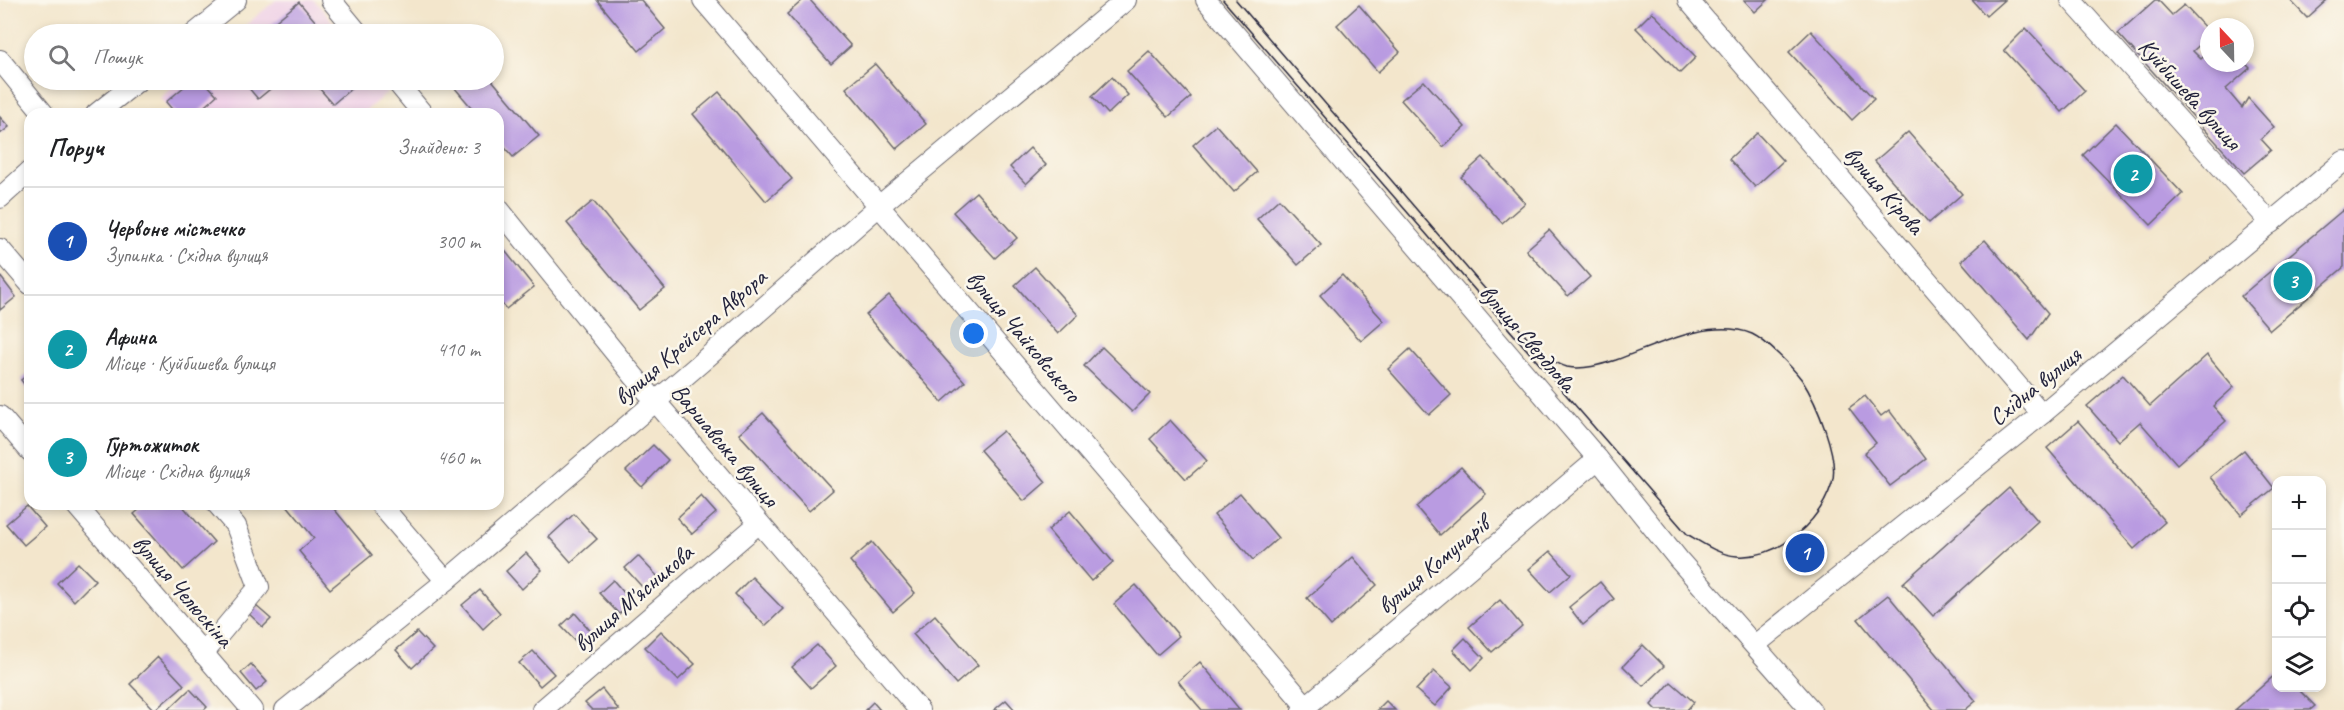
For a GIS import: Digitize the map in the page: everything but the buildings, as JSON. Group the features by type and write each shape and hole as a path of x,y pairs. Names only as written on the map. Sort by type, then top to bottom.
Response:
{"street":[{"path":"206,24 236,0"},
{"path":"331,0 351,24"},
{"name":"вулиця Чайковського","path":"703,0 1304,708"},
{"name":"вулиця Крейсера Аврора","path":"285,710 446,581 879,206 1126,0"},
{"name":"вулиця Свердлова","path":"1206,0 1598,459 1679,560 1811,710"},
{"name":"вулиця Кірова","path":"1688,0 2042,414"},
{"name":"Куйбишева вулиця","path":"2071,0 2271,223"},
{"path":"0,60 24,89"},
{"path":"24,90 39,108"},
{"path":"104,108 126,90"},
{"path":"403,90 418,108"},
{"name":"Східна вулиця","path":"1755,645 2042,414 2344,161"},
{"path":"0,198 24,176"},
{"name":"Варшавська вулиця","path":"504,215 655,402 919,710"},
{"path":"0,249 24,277"},
{"path":"0,416 24,444"},
{"name":"вулиця Комунарів","path":"1304,708 1598,459"},
{"name":"вулиця Челюскіна","path":"80,510 252,710"},
{"path":"202,654 259,587 236,526 222,510"},
{"path":"385,510 446,581"},
{"name":"вулиця М'ясникова","path":"542,710 758,524"}],"shaded area":[{"path":"276,0 314,0 334,24 247,24"},
{"path":"169,90 390,90 369,108 169,108 160,98"}],"tram line":[{"path":"1223,0 1687,534 1724,553 1737,556 1753,555 1782,545 1808,524 1818,511 1832,483 1833,459 1820,416 1808,390 1798,375 1772,348 1752,334 1719,329 1683,335 1616,360 1586,367 1567,367 1542,355 1236,0"}],"place":[{"name":"Афина","path":"2133,174"},
{"name":"Гуртожиток","path":"2293,281"},
{"name":"Червоне містечко","path":"1805,553"}]}
